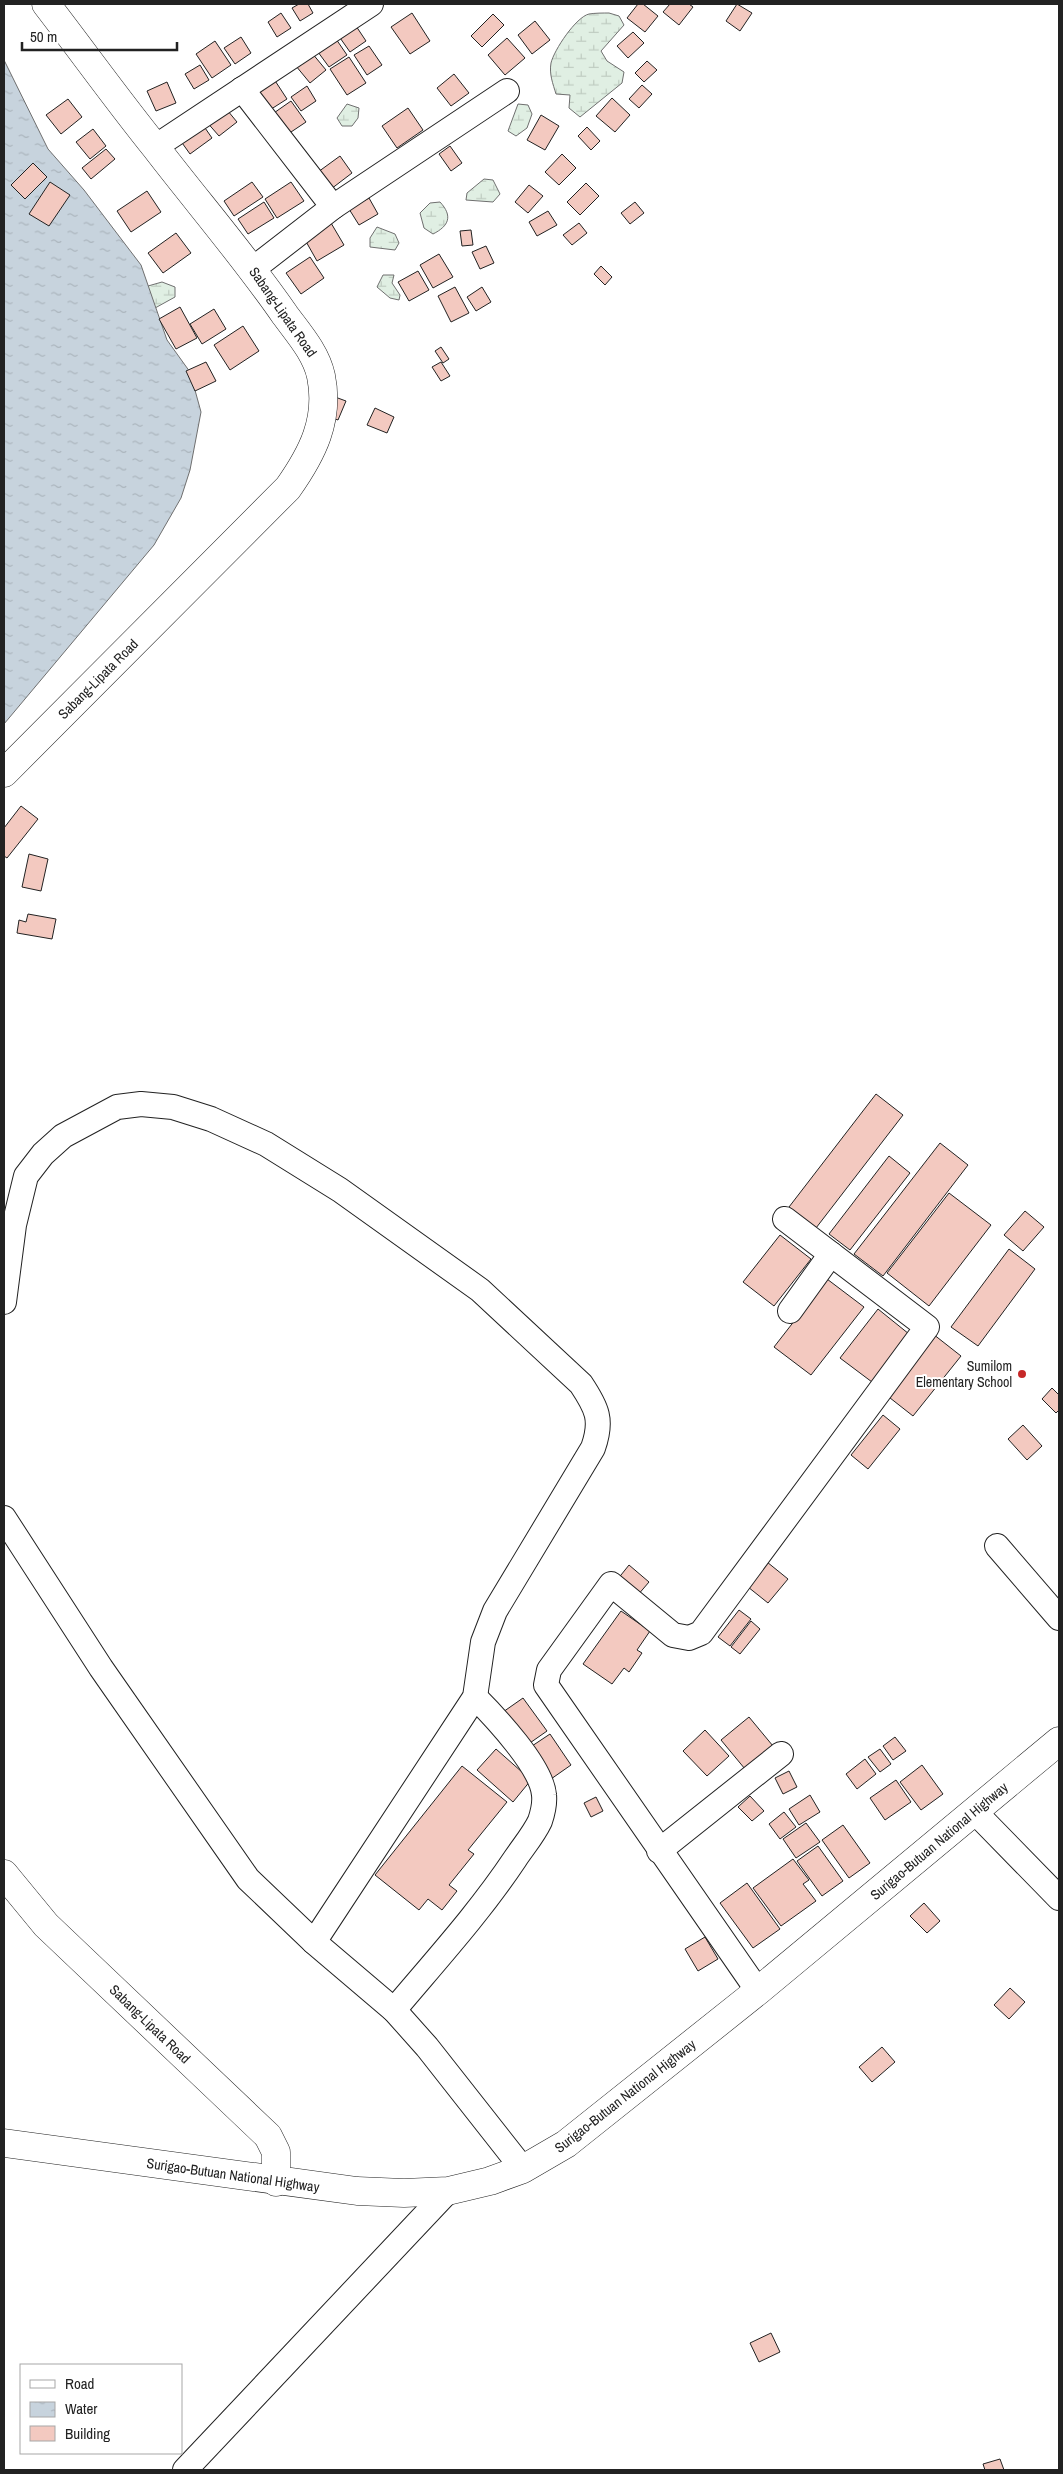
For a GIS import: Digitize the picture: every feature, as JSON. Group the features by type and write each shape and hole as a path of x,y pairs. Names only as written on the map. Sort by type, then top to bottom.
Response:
{"main road":[{"name":"Sabang-Lipata Road","path":"4,773 276,502 307,461 316,441 321,419 323,393 316,359 254,269 155,147 46,4"},
{"name":"Surigao-Butuan National Highway","path":"4,2143 276,2182 357,2191 404,2193 448,2191 490,2181 523,2169 572,2139 758,1991 1059,1741"},
{"name":"Sabang-Lipata Road","path":"4,1874 46,1925 268,2136 276,2152 276,2182"}],"street":[{"path":"155,147 370,4"},
{"path":"242,89 332,207"},
{"path":"254,269 332,207 507,91"},
{"path":"4,1302 14,1225 26,1176 43,1154 63,1136 117,1107 141,1104 173,1107 211,1119 266,1144 340,1190 480,1290 580,1384 592,1402 598,1417 599,1431 593,1448 495,1611 483,1642 475,1697 314,1942"},
{"path":"758,1991 546,1686 549,1670 611,1584 673,1635 689,1638 701,1633 927,1328 785,1219"},
{"path":"790,1310 831,1254"},
{"path":"4,1518 101,1668 248,1879 314,1942 394,2010 427,2047 523,2169"},
{"path":"997,1546 1059,1618"},
{"path":"394,2010 446,1950 494,1889 539,1822 544,1809 544,1794 540,1778 498,1721 475,1697"},
{"path":"659,1851 780,1754"},
{"path":"974,1812 1059,1898"},
{"path":"184,2470 448,2191"}],"green space":[{"path":"609,13 619,16 624,25 601,51 607,61 624,72 622,83 580,117 569,108 570,95 556,94 551,75 551,63 561,43 578,21 589,14"},
{"path":"347,104 359,108 358,118 352,126 342,126 337,118"},
{"path":"518,104 528,105 532,114 527,128 516,136 508,131"},
{"path":"484,179 493,180 500,194 493,202 466,200 467,193"},
{"path":"440,202 448,216 443,228 433,234 424,228 420,213 430,203"},
{"path":"377,227 395,234 399,243 395,250 370,247 370,238"},
{"path":"383,275 394,275 392,283 400,295 399,300 390,298 377,287"},
{"path":"162,282 175,287 175,297 146,313 142,296 148,286"}],"water":[{"path":"4,60 48,149 84,190 141,265 167,340 190,372 201,412 190,470 181,498 154,545 4,724"}],"building":[{"path":"299,4 308,4 313,13 300,21 292,8"},
{"path":"638,4 643,4 658,16 645,32 627,18"},
{"path":"670,4 689,4 693,7 679,25 663,12"},
{"path":"737,4 752,13 740,31 726,21"},
{"path":"281,13 291,28 277,37 268,22"},
{"path":"412,13 430,41 410,54 391,27"},
{"path":"493,14 504,25 482,47 471,36"},
{"path":"535,21 550,40 532,54 518,35"},
{"path":"354,23 366,41 350,52 338,35"},
{"path":"633,32 644,43 628,58 617,46"},
{"path":"241,37 251,53 235,64 224,48"},
{"path":"507,38 525,58 505,75 488,55"},
{"path":"336,39 347,55 329,67 318,52"},
{"path":"215,41 231,65 212,78 196,54"},
{"path":"369,46 382,65 367,75 354,55"},
{"path":"307,47 326,70 310,83 291,60"},
{"path":"349,57 366,83 347,95 330,69"},
{"path":"647,61 657,70 644,82 635,73"},
{"path":"200,65 209,80 194,89 185,74"},
{"path":"270,73 287,99 265,113 248,87"},
{"path":"454,74 469,93 451,106 437,88"},
{"path":"167,82 176,103 156,111 147,91"},
{"path":"642,85 652,94 639,108 629,99"},
{"path":"307,86 316,101 301,111 291,97"},
{"path":"612,98 630,115 615,132 596,116"},
{"path":"68,99 82,117 61,134 46,115"},
{"path":"291,101 306,122 285,136 271,115"},
{"path":"223,105 237,122 219,136 205,120"},
{"path":"408,108 423,130 397,148 382,126"},
{"path":"541,115 559,126 545,150 527,140"},
{"path":"203,125 212,138 190,154 180,140"},
{"path":"587,127 600,141 591,150 578,136"},
{"path":"93,129 106,146 90,159 76,142"},
{"path":"450,146 462,163 451,171 439,154"},
{"path":"106,149 115,159 91,179 82,168"},
{"path":"562,154 576,168 559,185 545,172"},
{"path":"340,156 352,173 331,189 318,172"},
{"path":"33,163 47,177 25,199 11,185"},
{"path":"50,182 70,195 49,226 29,214"},
{"path":"252,182 263,197 234,216 224,201"},
{"path":"291,182 304,201 277,218 265,199"},
{"path":"586,183 599,196 580,215 567,202"},
{"path":"529,185 543,196 528,213 515,202"},
{"path":"147,191 161,212 131,232 117,211"},
{"path":"369,198 378,214 359,225 349,209"},
{"path":"264,202 274,218 248,234 238,219"},
{"path":"635,202 644,213 630,224 621,213"},
{"path":"548,211 557,225 537,236 529,222"},
{"path":"331,223 344,245 317,261 304,238"},
{"path":"579,223 587,233 572,245 563,235"},
{"path":"471,230 473,245 462,246 460,231"},
{"path":"176,233 191,253 163,273 148,253"},
{"path":"486,246 494,263 480,269 472,252"},
{"path":"439,254 453,277 433,288 420,265"},
{"path":"310,257 324,278 301,294 286,273"},
{"path":"601,266 612,277 605,285 594,274"},
{"path":"418,271 429,290 409,301 398,282"},
{"path":"455,287 469,313 451,322 438,296"},
{"path":"482,287 491,302 476,311 467,297"},
{"path":"180,307 197,338 176,349 159,319"},
{"path":"214,309 226,329 202,344 190,324"},
{"path":"243,326 259,351 230,370 214,345"},
{"path":"441,347 449,359 443,363 435,351"},
{"path":"206,362 216,381 195,391 186,371"},
{"path":"441,362 450,376 441,381 432,367"},
{"path":"335,397 346,401 338,420 327,416"},
{"path":"375,408 394,417 387,433 367,425"},
{"path":"21,806 38,819 7,858 4,856 4,828"},
{"path":"29,854 48,859 41,891 22,887"},
{"path":"28,914 56,919 52,939 17,933 19,920 26,922"},
{"path":"876,1094 903,1115 816,1228 789,1207"},
{"path":"940,1143 968,1165 883,1276 854,1254"},
{"path":"889,1156 910,1173 850,1250 829,1234"},
{"path":"949,1193 991,1225 929,1306 887,1273"},
{"path":"1025,1211 1044,1227 1023,1251 1004,1235"},
{"path":"780,1235 811,1259 774,1306 743,1282"},
{"path":"1009,1249 1035,1269 978,1346 951,1327"},
{"path":"827,1279 864,1307 811,1375 774,1347"},
{"path":"878,1309 909,1334 872,1382 840,1358"},
{"path":"933,1334 961,1356 913,1416 885,1394"},
{"path":"1052,1388 1059,1395 1059,1410 1056,1413 1042,1399"},
{"path":"883,1415 900,1429 868,1469 851,1455"},
{"path":"1023,1425 1042,1446 1027,1460 1008,1439"},
{"path":"767,1562 788,1579 768,1603 748,1587"},
{"path":"629,1565 649,1582 637,1596 617,1580"},
{"path":"739,1610 751,1619 730,1646 718,1637"},
{"path":"621,1611 650,1631 637,1650 642,1653 629,1672 624,1668 612,1684 583,1664"},
{"path":"751,1621 760,1629 740,1654 731,1647"},
{"path":"523,1698 547,1731 527,1745 503,1712"},
{"path":"749,1717 773,1746 745,1769 721,1740"},
{"path":"705,1730 729,1756 707,1776 683,1751"},
{"path":"550,1734 571,1765 551,1779 529,1748"},
{"path":"895,1737 906,1751 893,1760 883,1746"},
{"path":"496,1749 531,1780 513,1802 477,1770"},
{"path":"880,1749 891,1764 880,1772 868,1757"},
{"path":"865,1759 876,1774 857,1789 846,1774"},
{"path":"922,1765 943,1794 921,1810 900,1782"},
{"path":"462,1766 507,1802 468,1850 474,1854 449,1885 457,1891 442,1910 428,1899 419,1910 375,1875"},
{"path":"789,1771 797,1787 783,1794 775,1778"},
{"path":"896,1780 911,1802 885,1820 870,1798"},
{"path":"810,1795 820,1812 799,1825 789,1809"},
{"path":"750,1796 764,1811 752,1821 738,1807"},
{"path":"596,1797 603,1811 591,1817 584,1803"},
{"path":"784,1812 796,1827 780,1839 769,1824"},
{"path":"806,1823 820,1842 796,1858 783,1839"},
{"path":"843,1825 870,1863 849,1878 822,1840"},
{"path":"818,1846 843,1881 822,1896 797,1861"},
{"path":"793,1859 809,1880 803,1884 816,1901 781,1926 753,1888"},
{"path":"747,1883 780,1929 753,1948 720,1903"},
{"path":"924,1903 940,1921 927,1933 910,1916"},
{"path":"705,1937 718,1959 698,1971 685,1949"},
{"path":"1010,1988 1025,2002 1009,2019 994,2005"},
{"path":"882,2047 895,2062 872,2082 859,2067"},
{"path":"771,2333 780,2352 759,2362 750,2343"},
{"path":"1000,2459 1004,2470 985,2470 983,2464"}],"place":[{"name":"Sumilom Elementary School","path":"1022,1374"}]}
